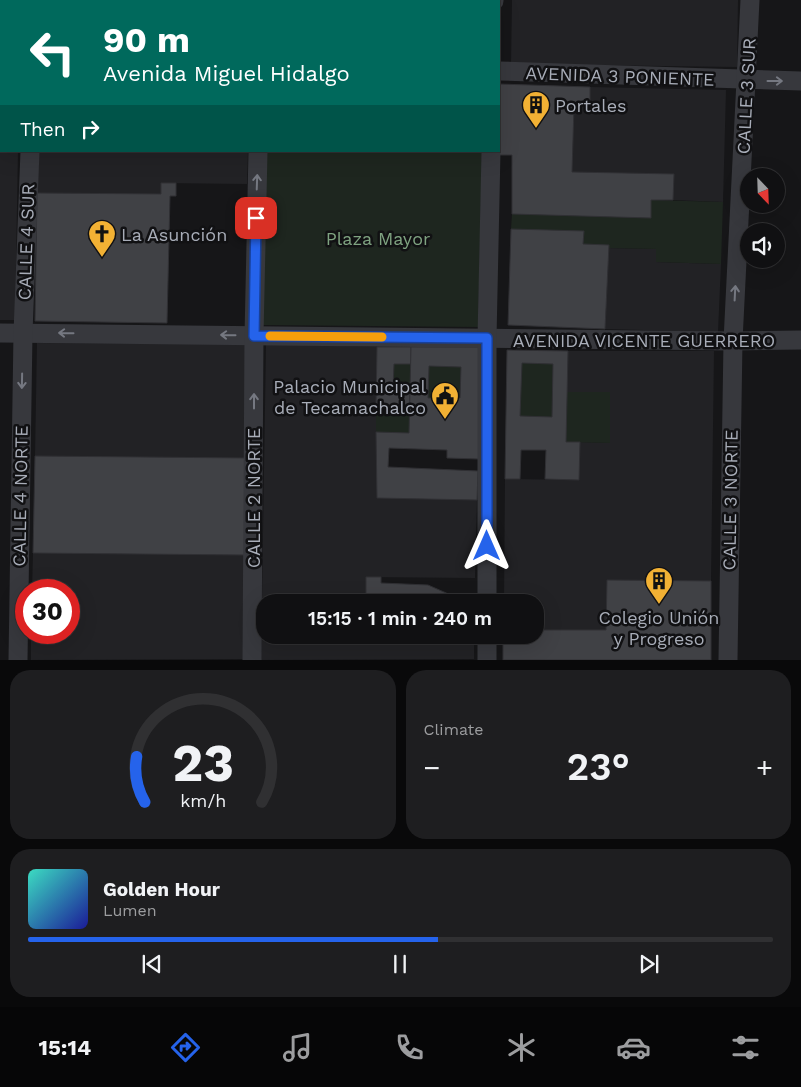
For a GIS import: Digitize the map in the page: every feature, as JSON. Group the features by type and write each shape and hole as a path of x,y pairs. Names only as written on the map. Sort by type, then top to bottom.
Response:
{"street":[{"name":"CALLE 3 SUR","path":"733,341 750,0"},
{"name":"AVENIDA 3 PONIENTE","path":"500,71 801,81"},
{"name":"CALLE 4 SUR","path":"23,333 30,152"},
{"name":"CALLE 2 NORTE","path":"252,660 254,336 258,152"},
{"path":"487,594 487,338 491,152"},
{"name":"AVENIDA VICENTE GUERRERO","path":"0,332 733,341 801,340"},
{"name":"CALLE 4 NORTE","path":"18,660 23,333"},
{"name":"CALLE 3 NORTE","path":"728,660 733,341"},
{"path":"487,644 487,660"}],"shaded area":[{"path":"512,0 738,0 737,67 511,64"},
{"path":"590,87 726,90 723,202 673,200 673,174 572,172 574,106 590,107"},
{"path":"0,152 18,152 15,320 0,320"},
{"path":"39,152 248,152 247,184 161,183 161,194 37,193"},
{"path":"608,248 657,249 656,262 721,264 718,332 605,329"},
{"path":"37,343 247,344 246,458 35,456"},
{"path":"266,344 377,347 377,498 477,500 475,578 366,577 366,594 262,594"},
{"path":"568,351 714,351 711,581 607,580 606,630 544,630 544,594 504,594 505,479 579,480 580,442 610,443 567,392"},
{"path":"33,553 245,555 243,659 31,660 31,644 80,644 80,579 32,579"},
{"path":"261,644 474,644 474,659 261,660"}],"green space":[{"name":"Plaza Mayor","path":"265,152 482,152 478,327 262,325"},
{"path":"651,200 723,202 721,264 656,262 656,249 608,248 583,244 584,232 511,229 512,214 650,218"},
{"path":"522,363 553,364 552,417 520,416"},
{"path":"394,364 411,364 410,389 393,388"},
{"path":"429,366 461,367 460,398 428,398"},
{"path":"567,392 610,392 610,443 566,442"},
{"path":"376,406 410,407 409,433 376,432"}],"building":[{"name":"Portales","path":"500,84 590,87 590,107 574,106 572,172 674,174 673,200 651,200 651,218 512,214 512,155 492,155 500,152"},
{"name":"La Asunción","path":"161,183 176,183 176,196 170,196 167,323 35,321 37,193 161,194"},
{"path":"511,229 584,231 583,244 609,245 605,329 508,325"},
{"path":"377,347 411,347 411,364 394,364 393,388 410,389 410,407 376,406"},
{"name":"Palacio Municipal de Tecamachalco","path":"411,347 482,347 479,459 447,458 447,450 389,448 388,467 478,471 477,500 377,498 376,432 409,433","holes":["429,366 461,367 460,398 428,398"]},
{"path":"507,350 568,351 566,442 580,442 579,480 545,479 546,450 521,450 520,479 505,479","holes":["522,363 553,364 552,417 520,416"]},
{"path":"35,456 246,458 245,555 33,553"},
{"path":"366,577 381,577 381,583 428,585 448,594 366,594"},
{"name":"Colegio Unión y Progreso","path":"607,580 711,581 711,660 503,660 503,644 544,644 544,630 606,630"}],"slow traffic":[{"path":"270,336 382,337"}],"place":[{"name":"Portales","path":"536,129"},
{"name":"La Asunción","path":"102,258"},
{"name":"Palacio Municipal de Tecamachalco","path":"445,420"},
{"name":"Colegio Unión y Progreso","path":"659,605"}],"route":[{"path":"256,218 254,336 487,338 487,546"}]}
